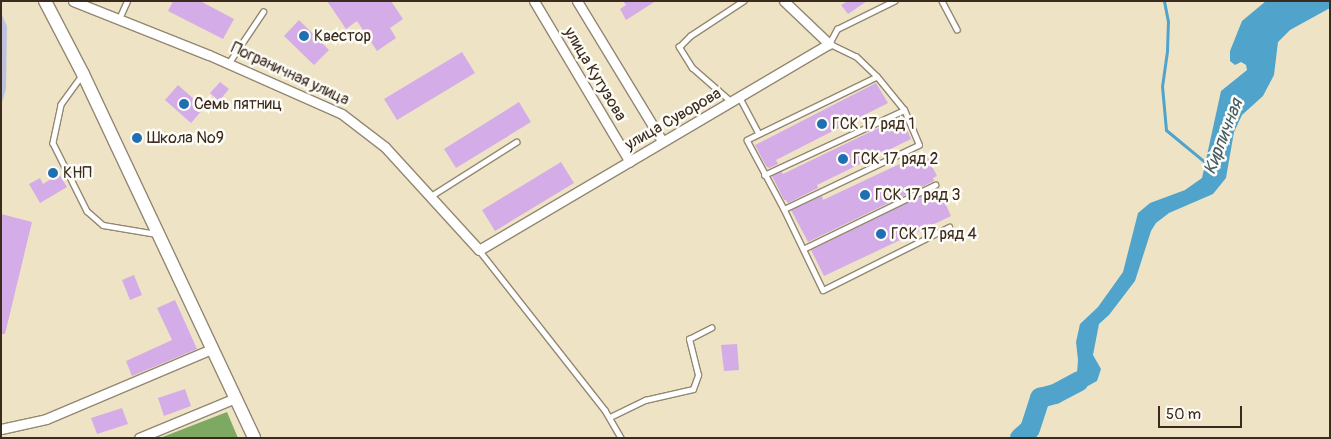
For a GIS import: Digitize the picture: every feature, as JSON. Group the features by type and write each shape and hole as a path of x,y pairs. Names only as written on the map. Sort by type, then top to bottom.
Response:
{"street":[{"path":"45,1 83,74 254,438"},
{"name":"Пограничная улица","path":"73,1 228,64 342,114 385,147 480,250"},
{"name":"улица Кутузова","path":"534,1 630,162"},
{"name":"улица Кутузова","path":"577,1 662,141"},
{"path":"784,1 829,44"},
{"name":"улица Суворова","path":"480,250 829,44"},
{"path":"1,429 46,419 212,348"},
{"path":"140,438 235,398"}],"lane":[{"path":"119,19 127,1"},
{"path":"743,1 690,36 679,47 692,68 736,100 759,133"},
{"path":"784,209 919,145 904,110 877,77 856,57 829,44 837,29 885,3 894,1"},
{"path":"942,1 957,29"},
{"path":"228,64 263,12"},
{"path":"83,74 61,105 53,143 87,210 103,225 157,234"},
{"path":"877,77 747,140 764,175 784,209 823,290 949,227"},
{"path":"764,175 904,110"},
{"path":"430,196 516,142"},
{"path":"803,249 934,185"},
{"path":"480,250 610,417 621,438"},
{"path":"610,417 645,400 693,389 698,375 689,339 711,328"}],"shaded area":[{"path":"1,13 7,26 6,89 1,106"}],"green space":[{"path":"227,412 238,438 160,438"}],"water":[{"path":"1266,1 1330,1 1330,8 1290,30 1278,42 1274,75 1263,96 1242,115 1234,132 1226,178 1213,194 1169,213 1156,223 1151,231 1135,281 1109,315 1099,324 1093,355 1101,369 1097,381 1075,393 1055,394 1077,373 1076,342 1080,324 1098,307 1123,272 1138,213 1150,203 1185,190 1202,178 1221,91 1247,70 1246,65 1241,62 1235,65 1230,61 1230,51 1242,21"}],"building":[{"path":"173,1 200,1 234,19 223,39 168,11"},
{"path":"327,1 391,1 403,19 390,28 396,38 377,51 357,21 346,29"},
{"path":"623,1 656,1 626,20 620,9 626,5"},
{"path":"848,1 867,1 848,14 841,5"},
{"path":"299,20 329,50 314,65 284,36"},
{"path":"462,52 475,73 397,120 384,99"},
{"path":"220,82 229,89 219,101 210,93"},
{"name":"ГСК 17 ряд 1","path":"876,83 888,103 776,160 778,164 769,168 766,166 755,145"},
{"name":"Семь пятниц","path":"178,85 204,108 191,123 165,100"},
{"path":"519,102 531,122 456,168 444,149"},
{"name":"ГСК 17 ряд 2","path":"901,117 911,139 817,185 818,188 788,203 784,200 772,176 781,171 783,174"},
{"name":"ГСК 17 ряд 3","path":"925,152 937,176 933,178 934,181 808,242 791,210 822,196 823,200"},
{"path":"561,162 574,183 495,231 482,210"},
{"path":"59,174 67,187 40,203 29,184 40,178 43,184"},
{"name":"ГСК 17 ряд 4","path":"938,188 951,216 824,276 811,250"},
{"path":"1,214 32,222 5,334 1,334"},
{"path":"134,275 142,295 130,300 122,280"},
{"path":"175,300 197,349 132,376 126,361 172,340 157,308"},
{"path":"737,344 739,370 724,371 721,345"},
{"path":"185,389 191,406 164,416 158,398"},
{"path":"122,408 128,424 97,434 91,418"}],"waterway":[{"path":"1164,1 1168,21 1167,51 1162,86 1166,130 1206,163"},
{"name":"Кирпичная","path":"1020,438 1030,429 1040,398 1055,394 1079,381"}],"place":[{"name":"Квестор","path":"304,36"},
{"name":"Семь пятниц","path":"184,104"},
{"name":"ГСК 17 ряд 1","path":"822,124"},
{"name":"Школа №9","path":"137,138"},
{"name":"ГСК 17 ряд 2","path":"843,159"},
{"name":"КНП","path":"53,173"},
{"name":"ГСК 17 ряд 3","path":"865,195"},
{"name":"ГСК 17 ряд 4","path":"881,234"}]}
